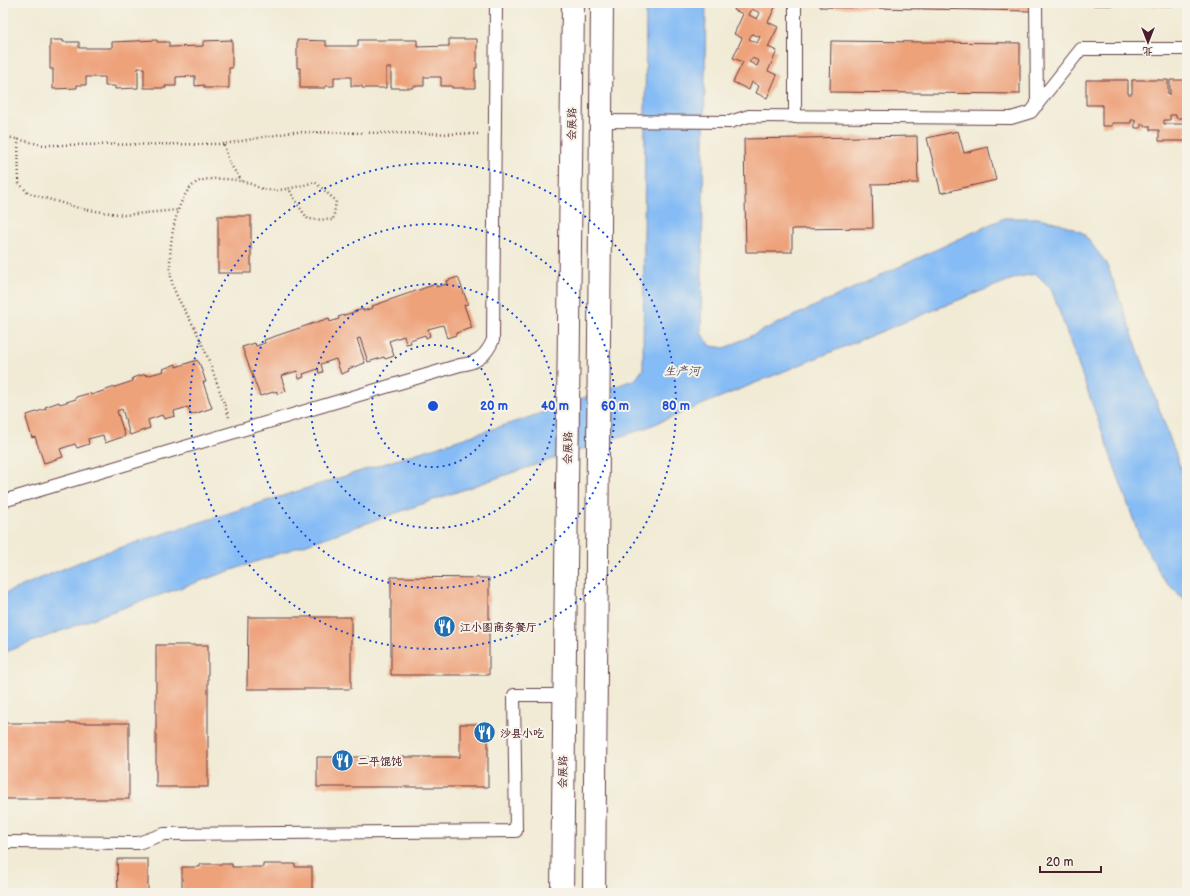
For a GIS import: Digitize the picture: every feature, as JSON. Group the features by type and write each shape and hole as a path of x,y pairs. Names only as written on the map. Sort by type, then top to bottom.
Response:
{"street":[{"name":"会展路","path":"562,893 573,3"},
{"path":"594,893 602,3"}],"lane":[{"path":"3,501 460,365 469,364 477,361 483,356 489,349 493,340 496,3"},
{"path":"795,3 795,116"},
{"path":"1036,3 1037,105"},
{"path":"601,121 730,122 749,116 1011,118 1031,112 1081,49 1187,49"},
{"path":"3,842 138,843 164,834 516,831 514,695 564,695"}],"path":[{"path":"3,136 43,145 224,144 293,132 494,134"},
{"path":"18,139 19,183 28,193 82,209 124,215 178,210"},
{"path":"224,144 230,164 242,181"},
{"path":"235,432 199,336 173,286 170,269 171,238 178,210 187,190 200,181 223,179 242,181 266,190 289,189 315,182 336,202 333,220 308,219 289,189"}],"water":[{"name":"生产河","path":"646,3 706,3 701,333 711,346 725,348 1004,218 1040,218 1065,225 1083,233 1107,264 1187,486 1187,602 1164,580 1140,538 1051,288 1036,274 1018,277 966,297 640,430 520,470 108,613 3,653 3,594 94,556 524,419 636,379 643,369"}],"building":[{"path":"737,3 777,3 768,22 778,27 768,47 777,51 768,71 777,75 767,98 756,93 759,86 752,82 749,90 733,82 743,62 733,58 742,38 734,34 743,14 734,10","holes":["752,9 760,13 757,19 749,15","752,34 760,37 757,43 749,39","752,58 759,61 757,66 749,62"]},
{"path":"820,3 1030,3 1030,11 820,7"},
{"path":"1056,3 1187,3 1187,6 1056,5"},
{"path":"449,39 477,39 475,88 452,88 452,86 441,86 441,77 424,77 424,86 413,86 413,88 391,88 391,68 386,68 386,88 362,88 362,86 351,86 351,77 334,77 334,86 325,86 325,88 300,88 300,68 297,68 297,40 326,41 326,46 358,46 358,40 417,40 417,47 449,46"},
{"path":"50,40 79,42 79,48 112,48 112,42 157,40 157,42 169,42 169,47 203,46 203,41 232,40 232,68 229,68 229,88 204,88 204,85 195,86 195,76 176,77 176,86 165,86 166,88 144,88 144,68 138,68 138,88 115,89 115,86 105,86 105,77 86,77 86,85 77,85 77,88 53,89 53,69 50,69"},
{"path":"831,41 1020,43 1020,94 830,92"},
{"path":"1086,80 1128,80 1128,94 1132,94 1132,80 1168,80 1168,94 1170,94 1170,80 1187,80 1187,118 1176,118 1176,115 1170,115 1170,120 1164,120 1164,124 1187,124 1187,141 1159,141 1159,130 1150,130 1150,126 1144,126 1144,124 1141,124 1141,128 1135,128 1135,120 1131,120 1131,123 1112,123 1112,126 1102,126 1102,105 1086,105"},
{"path":"958,131 964,153 988,147 996,180 941,193 927,138"},
{"path":"917,136 918,183 872,184 873,228 792,229 792,252 746,252 744,139"},
{"path":"218,216 251,216 251,273 218,273"},
{"path":"458,277 468,304 464,305 472,328 456,333 456,335 447,338 443,325 428,329 430,336 426,338 425,335 410,340 411,343 406,344 404,336 389,341 394,356 385,359 384,357 368,362 360,338 357,339 365,363 348,369 349,371 341,374 336,359 321,364 323,372 319,373 318,369 303,374 304,377 299,379 297,371 281,376 286,391 277,394 277,391 260,396 242,347 255,343 256,346 265,343 264,340 329,318 330,322 339,319 338,317 363,309 363,311 373,308 372,306 436,284 436,287 447,284 446,281"},
{"path":"197,360 206,382 203,382 212,408 191,415 188,407 174,411 175,416 164,419 162,415 148,420 150,428 130,435 122,409 117,411 125,436 105,443 103,435 88,439 89,444 77,448 75,444 60,449 63,457 44,463 35,437 32,438 26,418 27,415 46,409 45,407 59,402 60,404 76,399 76,397 90,393 91,395 133,381 132,378 146,374 146,376 164,371 163,369 176,364 176,367"},
{"path":"391,577 489,578 489,675 391,675"},
{"path":"248,617 351,617 351,689 247,689"},
{"path":"156,645 208,645 208,787 156,787"},
{"path":"3,723 129,723 129,799 3,799"},
{"path":"460,724 488,724 488,787 317,787 317,757 460,757"},
{"path":"117,859 148,859 148,893 118,893"},
{"path":"200,864 232,864 232,867 263,867 263,864 295,864 295,867 312,867 312,893 182,893 182,867 200,867"}],"place":[{"name":"江小图商务餐厅","path":"445,627"},
{"name":"沙县小吃","path":"484,733"},
{"name":"二平馄饨","path":"342,761"}]}
